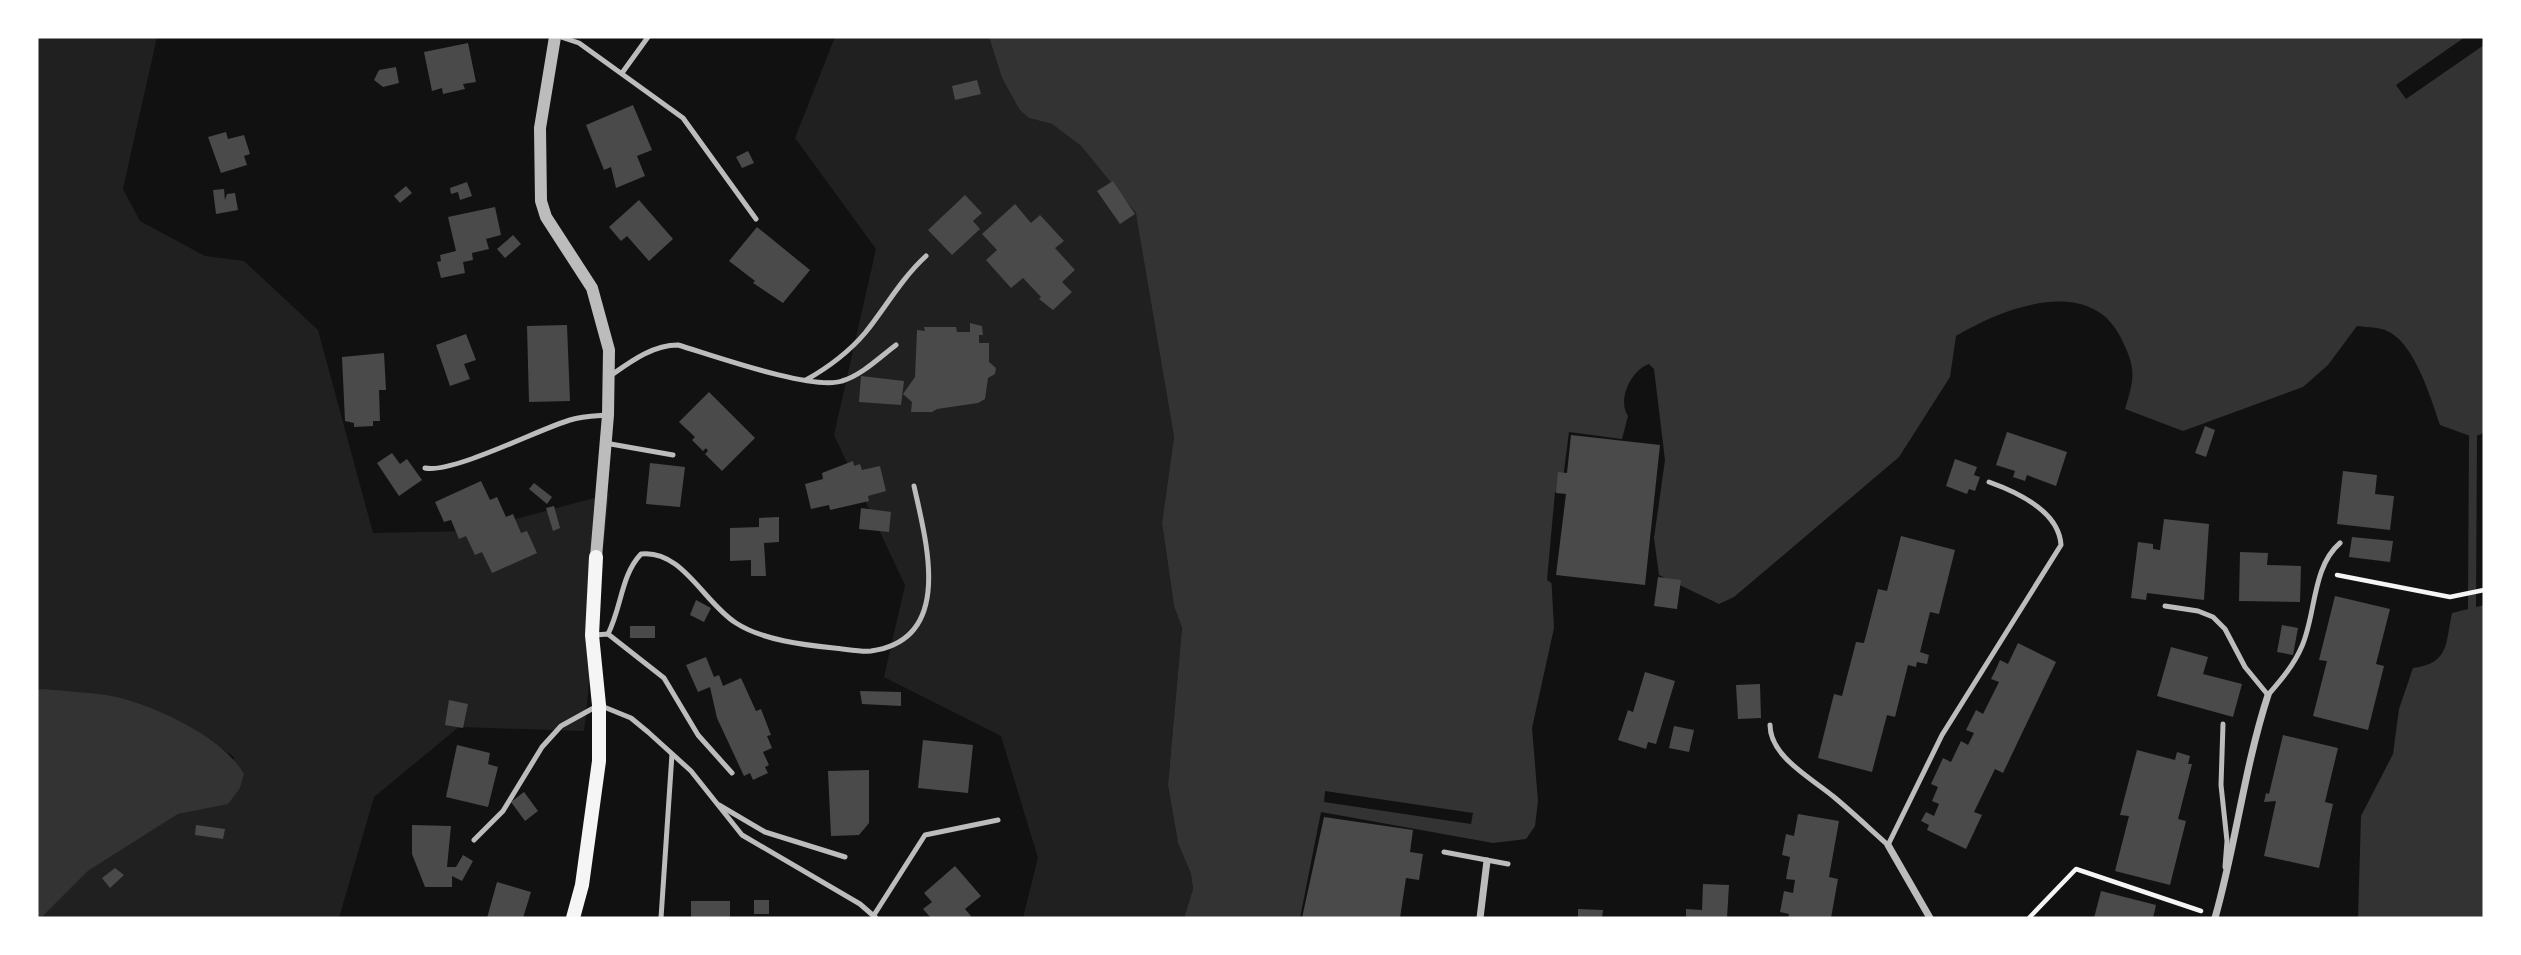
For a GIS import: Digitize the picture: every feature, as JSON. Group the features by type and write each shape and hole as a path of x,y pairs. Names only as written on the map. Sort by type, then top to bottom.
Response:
{"main road":[{"path":"573,918 582,885 595,810 599,761 599,705 592,635 596,557"}],"street":[{"path":"555,37 540,128 541,201 546,217 592,288 610,350 608,415 596,557"},
{"path":"2215,917 2250,749 2268,695"},
{"path":"1888,845 1930,918"},
{"path":"1480,918 1487,861"}],"lane":[{"path":"561,37 579,43 683,118 756,219"},
{"path":"622,73 648,37"},
{"path":"806,380 835,363 865,333 906,273 926,256"},
{"path":"610,376 648,352 667,345 678,345 806,380 841,382 861,372 896,345"},
{"path":"425,468 432,469 470,458 569,420 608,415"},
{"path":"606,443 673,455"},
{"path":"1770,725 1774,740 1801,775 1832,795 1888,845 1942,735 2061,545 2061,534 2042,512 2022,495 1989,482"},
{"path":"608,634 619,612 631,565 641,554 654,552 666,556 722,611 744,626 774,637 823,647 871,651 893,643 911,634 927,603 927,547 914,486"},
{"path":"2165,606 2198,611 2213,617 2225,629 2245,667 2268,695 2291,668 2303,644 2326,561 2340,543"},
{"path":"592,635 608,634 664,678 698,735 732,773"},
{"path":"474,840 503,811 542,747 561,726 599,705 631,718 691,771 742,835 875,917 925,835 998,820"},
{"path":"2223,724 2221,785 2227,841 2223,888"},
{"path":"661,918 672,754"},
{"path":"716,804 765,832 845,856"},
{"path":"1444,852 1508,864"}],"path":[{"path":"2322,572 2450,597 2482,591"},
{"path":"2029,918 2076,869 2215,917"}],"shaded area":[{"path":"37,37 157,37 123,189 140,221 205,256 244,261 318,330 373,533 471,531 609,494 584,731 459,727 374,797 339,918 41,918 88,871 178,814 228,803 234,757 200,733 127,700 37,690"},
{"path":"835,37 989,37 1002,78 1029,118 1052,124 1081,146 1136,213 1174,437 1162,523 1174,606 1182,628 1168,785 1178,843 1191,874 1193,889 1184,918 1023,918 1038,858 1001,736 884,677 905,585 834,435 876,249 795,138"},
{"path":"989,37 2484,37 2484,433 2473,437 2440,425 2420,372 2405,345 2385,330 2357,326 2328,365 2303,387 2183,431 2125,409 2131,389 2131,365 2121,338 2107,318 2089,307 2067,302 2044,302 2020,307 1975,325 1956,336 1950,377 1899,457 1734,597 1719,604 1659,575 1654,538 1665,460 1654,369 1649,364 1637,372 1625,394 1628,416 1622,439 1569,432 1551,573 1554,628 1532,728 1538,801 1535,826 1526,839 1493,843 1321,812 1300,918 1184,918 1193,889 1191,874 1178,843 1168,785 1182,628 1174,606 1162,523 1174,437 1136,213 1081,146 1052,124 1029,118 1020,110 1002,78"},
{"path":"2484,605 2484,918 2358,918 2361,816 2393,754 2399,709 2413,668 2434,662 2440,657 2446,643 2452,613"},
{"path":"37,690 118,697 143,705 176,719 209,738 235,761 244,774 240,788 228,804 178,814 88,871 41,918 37,918"}],"pier":[{"path":"2465,37 2484,37 2484,45 2406,99 2396,85"},
{"path":"1555,492 1563,493 1555,574 1557,615 1554,615 1554,585 1547,580"},
{"path":"1325,791 1473,813 1471,824 1324,802"}],"building":[{"path":"468,43 476,82 463,84 465,89 443,94 442,88 432,91 424,52"},
{"path":"396,67 399,83 383,87 374,80 379,70"},
{"path":"977,80 981,94 955,100 952,86"},
{"path":"633,105 652,150 637,156 645,176 616,188 611,167 604,170 586,125"},
{"path":"226,132 228,139 244,135 250,154 244,156 247,165 221,173 208,137"},
{"path":"748,151 754,163 742,168 736,157"},
{"path":"1113,181 1135,214 1120,224 1097,191"},
{"path":"467,182 472,196 460,200 458,192 451,194 450,188"},
{"path":"406,186 412,193 400,203 394,196"},
{"path":"224,189 225,200 227,194 235,193 238,210 216,214 213,190"},
{"path":"965,195 982,213 973,221 980,229 952,255 928,230"},
{"path":"639,200 673,239 649,261 627,236 621,241 609,227"},
{"path":"1015,204 1031,223 1040,215 1064,241 1055,248 1075,270 1062,282 1072,292 1053,310 1039,299 1041,297 1023,278 1011,288 986,260 997,250 982,234"},
{"path":"495,207 501,235 486,239 489,249 472,253 473,260 463,262 465,273 441,278 437,262 441,261 440,255 456,251 448,217"},
{"path":"757,227 810,270 783,303 753,283 755,281 729,261"},
{"path":"513,235 521,244 505,258 497,249"},
{"path":"970,323 982,326 983,335 979,335 979,343 989,343 989,362 996,368 995,374 988,378 985,399 978,403 932,412 911,412 912,402 903,394 915,377 917,330 925,331 924,327 956,327 957,332 970,332"},
{"path":"567,325 570,401 529,402 527,326"},
{"path":"466,334 476,360 464,364 470,379 450,386 436,345"},
{"path":"384,353 386,390 379,390 380,421 373,421 373,426 354,427 354,423 345,421 342,357"},
{"path":"861,376 904,381 901,405 859,402"},
{"path":"709,392 755,438 722,471 705,454 708,451 706,448 703,451 692,440 695,437 679,422"},
{"path":"2205,426 2215,430 2206,457 2195,453"},
{"path":"2007,432 2067,452 2056,486 2027,475 2025,481 2013,477 2015,471 1996,465"},
{"path":"1571,435 1660,445 1645,585 1556,575 1566,494 1556,493 1558,472 1567,473"},
{"path":"392,453 400,464 407,459 422,480 399,496 377,463"},
{"path":"1955,459 1977,467 1974,475 1980,477 1975,491 1969,489 1967,494 1946,486"},
{"path":"853,461 854,466 860,464 862,470 880,466 886,491 868,496 869,501 830,510 829,505 811,509 805,484 823,479 822,473"},
{"path":"650,463 685,467 680,507 646,504"},
{"path":"2343,471 2377,475 2375,494 2394,496 2390,530 2337,524"},
{"path":"481,481 490,500 497,497 506,517 513,514 521,533 527,531 537,553 492,573 482,552 475,555 466,536 459,539 451,520 444,522 435,502"},
{"path":"534,483 552,497 547,504 529,489"},
{"path":"554,506 560,528 553,531 546,508"},
{"path":"861,508 891,512 889,532 859,529"},
{"path":"779,517 779,542 764,543 766,576 751,576 751,560 730,561 730,528 759,527 759,518"},
{"path":"2164,519 2209,524 2204,600 2147,593 2146,600 2131,598 2138,542 2153,544 2153,549 2160,550"},
{"path":"1901,536 1955,550 1939,614 1930,612 1920,652 1929,655 1927,664 1917,662 1916,667 1908,665 1895,717 1887,715 1872,772 1818,758 1834,694 1842,696 1856,642 1864,643 1878,589 1887,591"},
{"path":"2352,537 2393,541 2390,562 2349,557"},
{"path":"2240,552 2268,553 2267,565 2301,566 2300,602 2239,601"},
{"path":"1658,577 1681,580 1677,609 1654,606"},
{"path":"2335,596 2390,609 2376,664 2384,666 2368,730 2313,716 2327,661 2319,660"},
{"path":"696,600 711,608 704,622 690,615"},
{"path":"2282,625 2298,628 2293,655 2277,652"},
{"path":"630,626 655,626 655,638 630,638"},
{"path":"2018,643 2056,662 2003,773 1995,769 1974,812 1982,815 1966,849 1927,830 1929,825 1921,821 1926,812 1934,816 1939,804 1932,801 1938,787 1931,784 1943,758 1951,762 1961,741 1968,745 1974,733 1966,730 1976,710 1983,714 1999,682 1991,679 2000,660 2008,664"},
{"path":"2171,647 2208,657 2203,674 2242,684 2233,717 2157,696"},
{"path":"706,657 714,677 719,675 723,686 741,678 756,711 761,709 771,735 767,736 772,748 763,752 769,765 765,767 768,773 753,780 750,773 744,776 717,718 710,687 698,692 686,665"},
{"path":"1645,672 1675,681 1656,744 1648,742 1646,749 1618,740 1628,710 1633,712"},
{"path":"1760,684 1761,718 1738,719 1736,685"},
{"path":"860,691 901,692 901,706 862,704"},
{"path":"449,700 468,704 463,728 445,725"},
{"path":"1674,726 1694,730 1689,752 1669,748"},
{"path":"2283,735 2338,748 2325,802 2333,804 2319,868 2264,856 2276,801 2264,802 2266,793 2269,794"},
{"path":"923,740 973,745 968,793 918,788"},
{"path":"457,745 490,753 488,764 498,767 488,807 446,797"},
{"path":"2137,750 2175,760 2177,752 2190,756 2188,764 2192,764 2178,819 2186,821 2170,885 2115,871 2129,816 2120,815"},
{"path":"869,770 869,823 859,835 831,836 828,771"},
{"path":"524,792 538,811 525,821 511,802"},
{"path":"1798,814 1839,821 1829,877 1838,879 1831,918 1788,918 1789,914 1780,912 1784,891 1793,893 1795,880 1786,879 1790,857 1782,855 1786,834 1794,836"},
{"path":"1324,817 1413,830 1410,852 1423,854 1419,880 1406,878 1400,918 1302,918"},
{"path":"196,825 225,829 223,839 195,835"},
{"path":"412,825 451,826 447,867 456,867 463,855 473,861 462,881 452,876 452,887 425,887 412,854"},
{"path":"955,866 981,896 965,909 971,916 969,918 931,918 923,909 932,902 924,893"},
{"path":"115,868 124,875 110,888 102,878"},
{"path":"497,882 531,892 523,918 487,918"},
{"path":"1703,884 1729,885 1727,918 1686,918 1686,909 1702,910"},
{"path":"2101,891 2156,905 2153,918 2094,918"},
{"path":"754,900 769,900 769,914 754,914"},
{"path":"691,901 730,901 730,918 691,918"},
{"path":"1578,909 1603,910 1602,918 1578,918"}],"waterway":[{"path":"2472,608 2473,437"}]}
